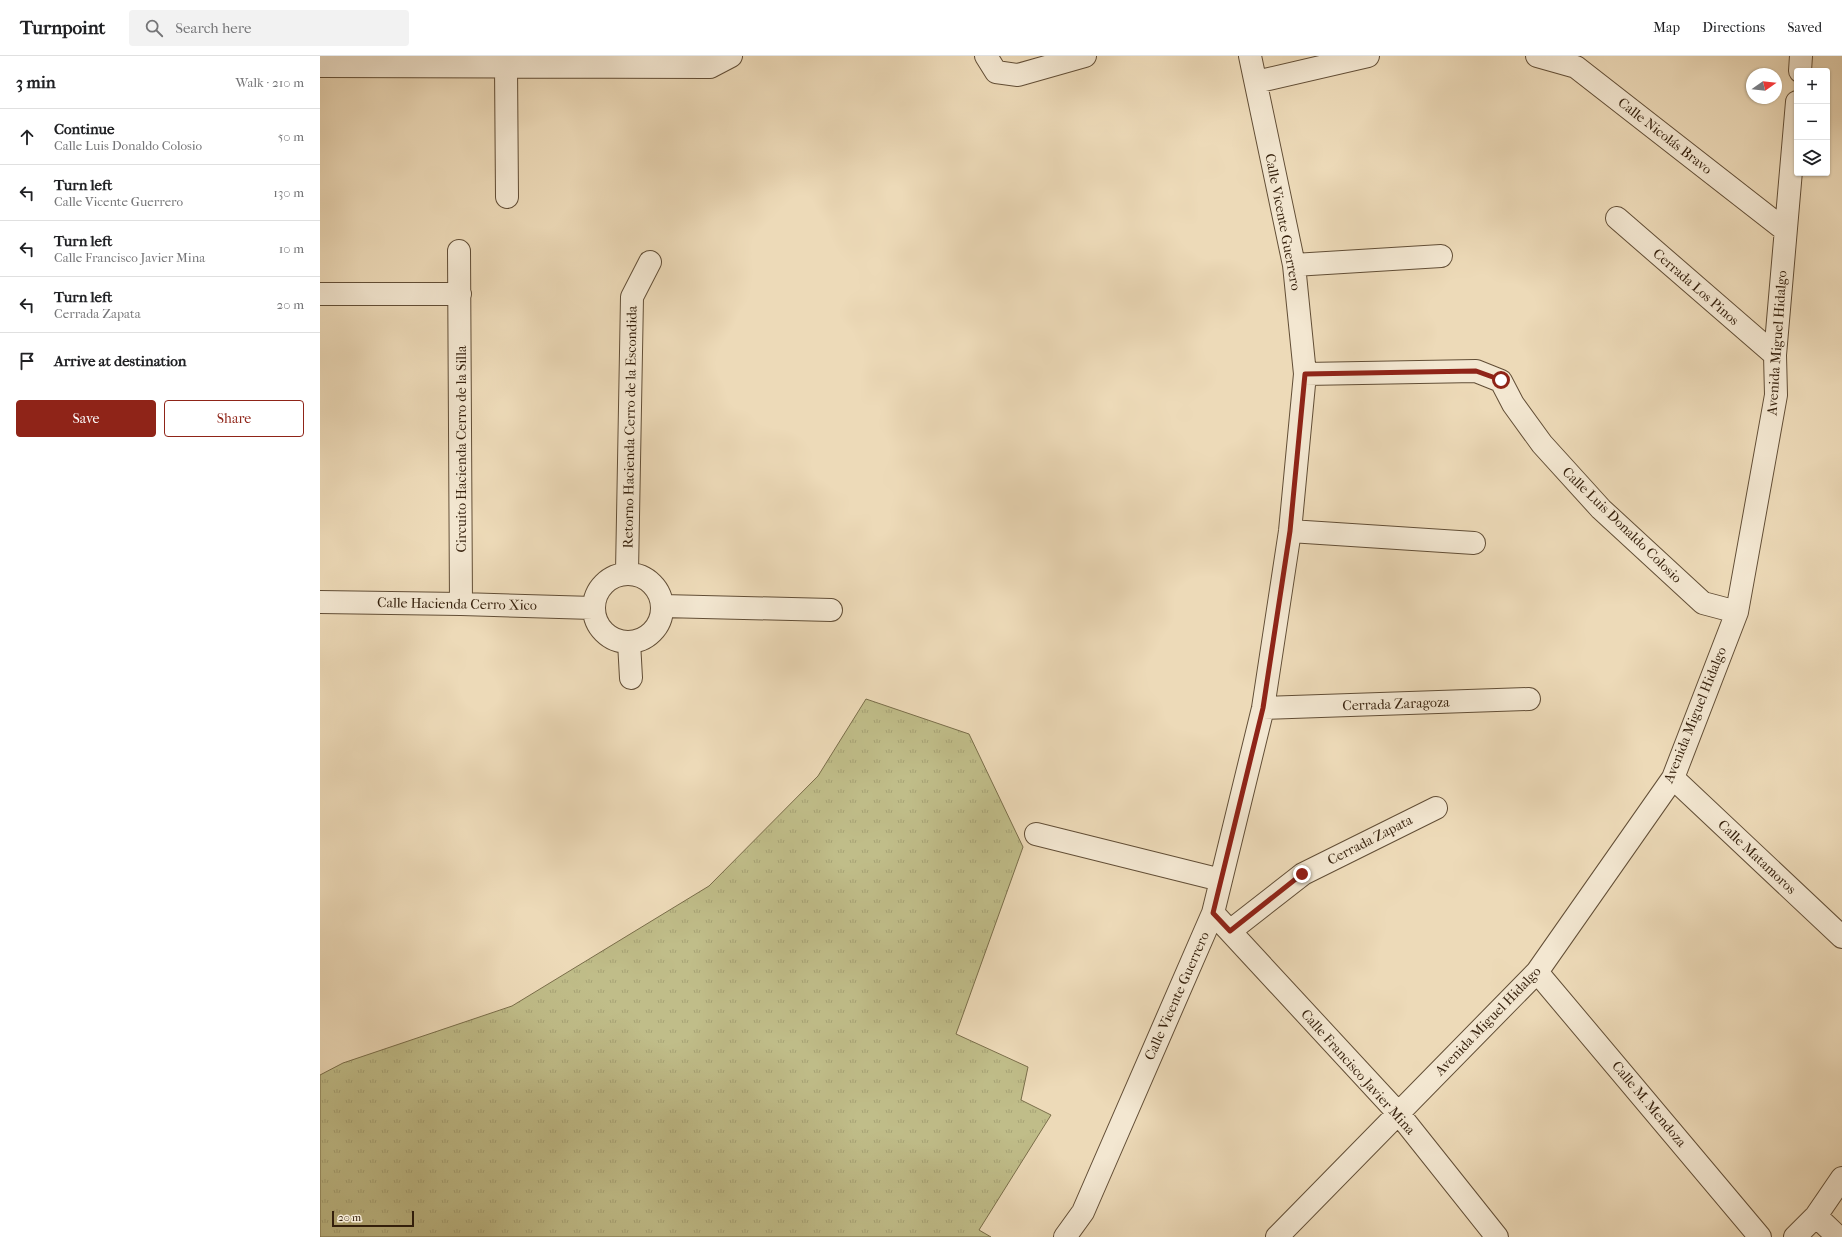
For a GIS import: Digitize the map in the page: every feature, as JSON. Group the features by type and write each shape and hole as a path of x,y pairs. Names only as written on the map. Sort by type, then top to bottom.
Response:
{"street":[{"path":"320,66 710,67 731,56"},
{"path":"986,56 996,72 1018,75 1085,56"},
{"name":"Calle Vicente Guerrero","path":"1065,1237 1083,1212 1213,913 1263,708 1290,531 1305,374 1294,265 1250,56"},
{"path":"1256,82 1368,56"},
{"name":"Calle Nicolás Bravo","path":"1537,56 1576,67 1785,230"},
{"path":"1800,68 1801,56"},
{"path":"506,66 507,197"},
{"name":"Avenida Miguel Hidalgo","path":"1278,1237 1537,972 1673,778 1737,612 1776,396 1775,355 1797,104"},
{"name":"Cerrada Los Pinos","path":"1617,218 1775,355"},
{"name":"Circuito Hacienda Cerro de la Silla","path":"459,251 461,604"},
{"path":"1294,265 1441,256"},
{"name":"Retorno Hacienda Cerro de la Escondida","path":"627,572 632,297 650,262"},
{"path":"320,294 460,294"},
{"name":"Calle Luis Donaldo Colosio","path":"1305,374 1476,371 1501,380 1512,404 1542,444 1602,508 1703,602 1737,612"},
{"path":"1290,531 1474,543"},
{"path":"627,572 640,575 652,582 660,593 663,606 661,620 654,632 642,640 629,642 616,640 604,633 596,622 594,608 596,595 603,584 614,576 627,572"},
{"name":"Calle Hacienda Cerro Xico","path":"320,602 594,608"},
{"path":"663,606 831,610"},
{"path":"629,642 631,678"},
{"name":"Cerrada Zaragoza","path":"1263,708 1529,700"},
{"name":"Calle Matamoros","path":"1673,778 1842,937"},
{"name":"Cerrada Zapata","path":"1230,931 1302,874 1436,808"},
{"path":"1036,834 1221,880"},
{"name":"Calle Francisco Javier Mina","path":"1213,913 1398,1114 1497,1237"},
{"name":"Calle M. Mendoza","path":"1537,972 1760,1237"},
{"path":"1795,1237 1816,1216 1842,1178"},
{"path":"1816,1216 1838,1237"}],"green space":[{"path":"866,699 969,734 1023,847 956,1034 1028,1067 1021,1100 1051,1115 979,1230 991,1237 320,1237 320,1075 343,1063 512,1006 709,886 818,776"}],"route":[{"path":"1302,874 1230,931 1213,913 1263,708 1290,531 1305,374 1476,371 1501,380"}]}
